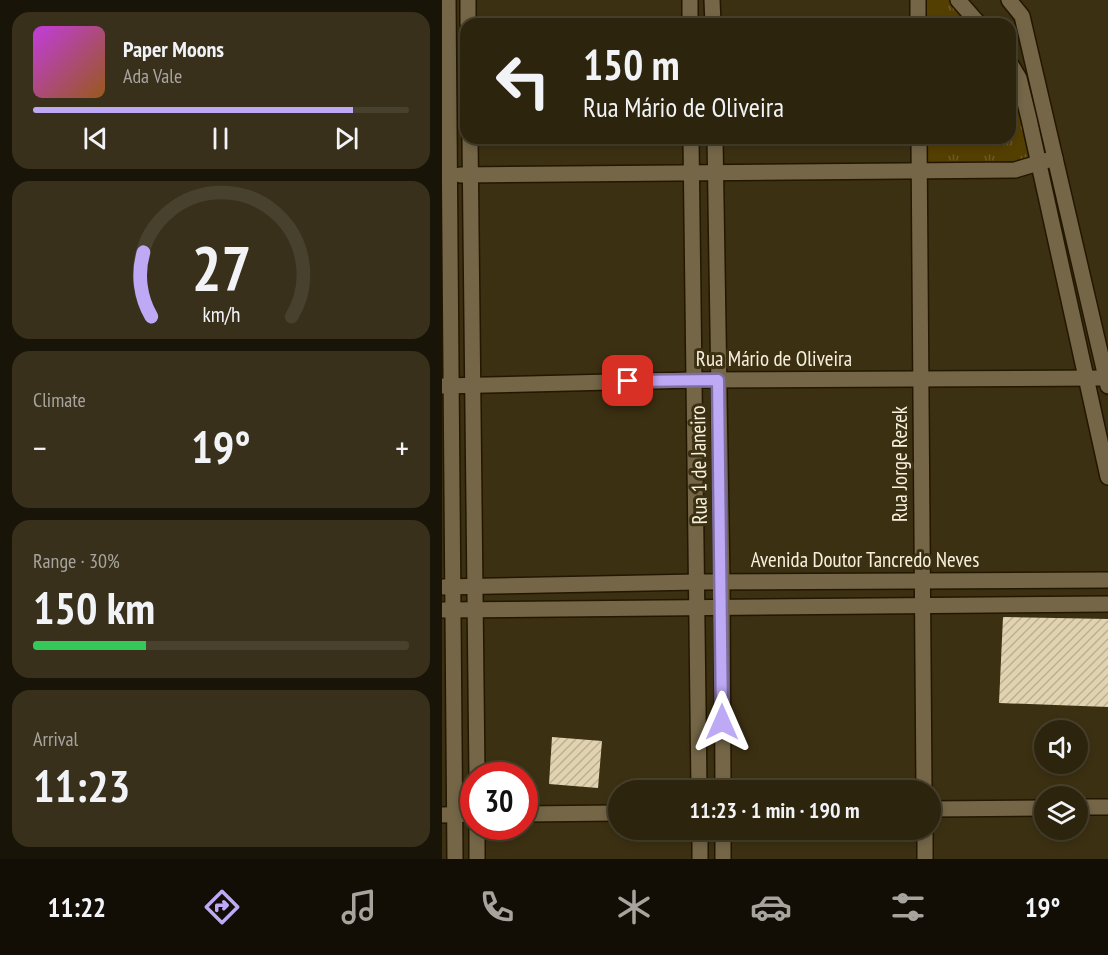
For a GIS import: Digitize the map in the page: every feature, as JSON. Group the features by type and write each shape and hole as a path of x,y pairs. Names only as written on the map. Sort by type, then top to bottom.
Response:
{"street":[{"path":"448,0 446,176 449,815 455,859"},
{"path":"468,0 468,18"},
{"path":"690,0 690,18"},
{"path":"712,0 713,18"},
{"path":"918,0 918,18"},
{"path":"958,0 974,18"},
{"path":"1009,0 1022,16"},
{"path":"1020,0 1107,382"},
{"path":"1016,73 1039,163 1108,477"},
{"path":"469,144 476,586 476,762"},
{"name":"Rua 1 de Janeiro","path":"691,144 699,780"},
{"name":"Rua 1 de Janeiro","path":"715,144 723,780"},
{"name":"Rua Jorge Rezek","path":"919,144 924,780"},
{"path":"446,176 1015,170 1055,158"},
{"name":"Rua Mário de Oliveira","path":"447,386 694,380 1087,378 1107,382"},
{"name":"Avenida Doutor Tancredo Neves","path":"448,587 697,582 1108,580"},
{"path":"448,610 1108,604"},
{"path":"941,809 1034,807"},
{"path":"1088,807 1108,807"},
{"path":"538,814 608,813"},
{"path":"477,840 477,859"},
{"path":"700,840 700,859"},
{"path":"723,840 723,859"},
{"path":"925,840 925,859"}],"green space":[{"path":"924,0 951,0 968,18 924,18"},
{"path":"1016,87 1034,160 925,165 925,144 1016,144"}],"building":[{"path":"1003,617 1108,619 1108,707 999,703"},
{"path":"552,737 602,741 598,788 549,784"}],"route":[{"path":"628,381 718,380 722,722"}]}
